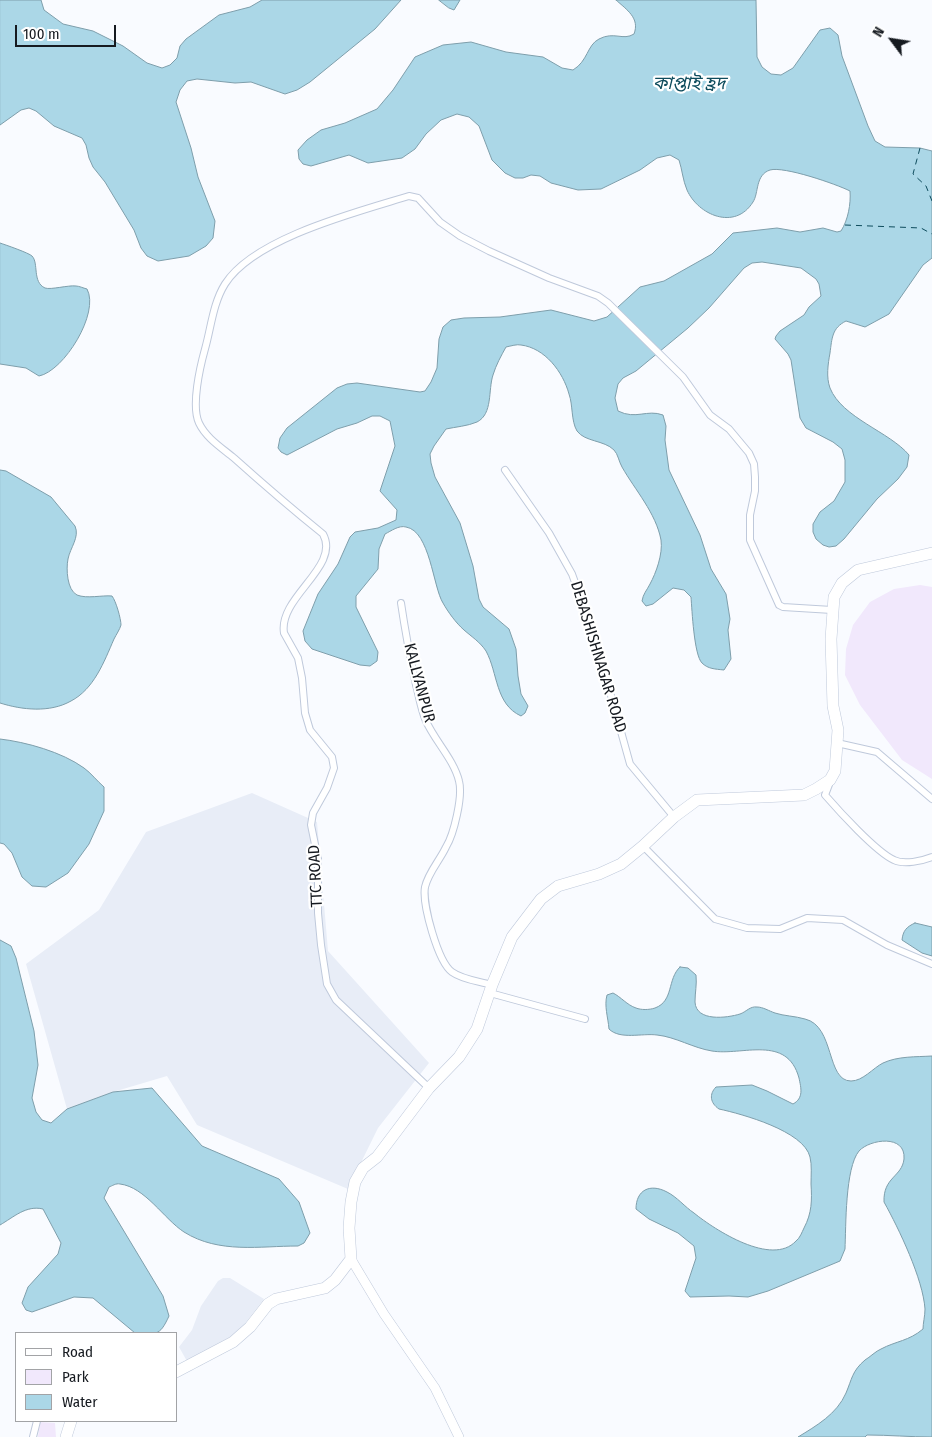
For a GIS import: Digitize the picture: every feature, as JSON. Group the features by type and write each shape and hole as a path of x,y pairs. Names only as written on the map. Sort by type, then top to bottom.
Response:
{"highway":[{"path":"178,1371 233,1342 250,1328 268,1304 276,1299 325,1288 335,1280 351,1259 349,1228 355,1182 363,1168 377,1157 430,1088 459,1057 478,1029 491,989 512,937 541,899 558,886 599,874 621,864 696,800 804,795 816,790 830,780 835,772 838,730 833,706 831,638 834,597 842,583 858,570 932,553"},
{"path":"66,1437 71,1422"}],"main road":[{"path":"351,1259 384,1314 435,1388 460,1437"}],"street":[{"name":"TTC ROAD","path":"430,1088 336,1000 327,984 318,914 318,859 311,825 313,813 327,788 334,768 332,757 310,730 305,713 298,658 284,633 284,620 296,596 322,562 327,550 327,541 323,534 283,502 205,433 196,416 200,365 212,326 216,301 224,285 234,272 264,248 302,232 367,209 413,196 418,198 440,222 460,236 549,278 598,296 608,303 683,377 710,415 729,429 749,453 754,464 755,477 755,491 750,515 750,540 779,605 783,607 832,610"},
{"name":"DEBASHISHNAGAR ROAD","path":"505,470 549,532 572,574 595,638 630,764 674,817"},
{"name":"KALLYANPUR","path":"401,603 408,649 426,720 448,757 459,781 460,797 448,844 428,878 425,888 429,923 439,951 445,964 459,976 491,989 585,1018"},
{"path":"837,743 877,752 932,799"},
{"path":"835,772 825,795 877,848 895,861 920,862 932,857"},
{"path":"643,846 715,918 747,928 780,929 807,918 844,920 887,945 932,964"},
{"path":"33,1437 37,1422"}],"shaded area":[{"path":"252,793 317,822 328,951 429,1063 378,1128 348,1189 197,1125 167,1076 113,1092 67,1109 26,964 99,910 146,832"},
{"path":"223,1278 230,1278 264,1299 243,1326 230,1337 188,1363 179,1347 192,1330 201,1306 218,1281"}],"green space":[{"path":"920,585 932,587 932,779 902,760 860,705 845,675 846,649 853,625 870,602 894,589"},
{"path":"40,1422 55,1423 56,1437 38,1437"}],"water":[{"path":"0,0 41,0 44,10 63,24 93,31 123,46 147,63 162,68 170,65 177,58 180,46 186,39 219,15 250,7 262,0 401,0 375,29 310,82 297,90 285,94 251,82 235,83 197,79 187,81 180,90 176,102 198,177 215,221 213,238 206,246 189,256 158,261 147,256 141,248 134,230 105,182 93,167 82,138 54,126 36,111 29,108 21,110 0,125"},
{"path":"439,0 460,0 454,10"},
{"name":"কাপ্তাই হ্রদ","path":"616,0 756,0 757,57 762,67 771,74 781,75 793,68 820,30 830,28 838,35 842,56 875,141 885,147 920,148 932,151 932,258 923,265 889,314 865,327 846,321 835,330 828,366 829,384 836,399 855,416 890,439 909,455 907,467 898,479 877,499 844,539 836,546 829,547 816,539 813,532 813,524 820,512 834,501 845,482 845,460 842,449 833,442 806,428 800,418 791,360 775,339 780,331 804,315 809,307 821,296 816,279 801,268 762,262 752,263 744,268 709,308 688,328 636,371 623,378 618,384 615,398 618,411 630,415 657,413 663,415 666,426 665,440 669,470 700,535 711,569 726,594 730,619 728,630 731,659 724,670 712,668 704,665 699,658 694,632 691,597 684,590 673,588 653,604 646,606 642,601 655,574 661,551 661,540 655,520 622,467 615,452 605,444 580,435 577,431 566,386 552,362 530,347 516,345 506,347 494,371 486,413 477,422 446,429 430,454 435,477 460,523 473,566 479,599 483,607 509,629 516,649 521,694 528,706 525,713 521,716 506,704 486,651 479,642 458,624 445,606 426,549 414,531 406,527 398,528 385,534 379,549 378,569 356,596 356,607 378,652 377,661 370,666 360,665 312,649 305,641 303,631 318,594 338,564 350,537 355,532 378,528 396,520 397,510 380,491 395,446 390,421 380,416 372,416 337,429 287,455 278,448 280,438 287,428 337,388 347,384 357,383 420,392 425,391 437,368 439,339 443,327 451,320 500,317 551,310 594,321 607,317 640,287 664,281 712,254 733,233 777,228 800,232 823,228 837,232 841,231 848,212 850,191 798,173 777,169 770,170 762,176 755,198 745,211 737,216 727,218 708,212 692,199 687,190 679,160 670,155 657,158 640,170 601,189 578,190 551,183 540,176 531,175 515,178 505,173 492,160 479,126 469,117 457,114 441,120 426,134 415,149 402,158 368,163 349,155 311,166 303,164 299,159 298,150 307,140 321,130 345,123 377,109 393,90 415,57 443,45 471,42 506,52 543,57 562,68 573,70 582,62 592,45 599,39 609,36 626,37 634,34 634,19"},
{"path":"0,243 32,256 38,281 45,288 78,286 87,289 90,299 84,326 69,353 49,372 39,376 26,368 0,364"},
{"path":"0,470 6,471 51,497 75,526 76,538 67,563 67,573 71,589 81,596 112,596 117,606 121,625 102,666 92,682 79,696 63,705 45,709 27,709 0,703"},
{"path":"0,739 32,745 65,757 84,768 104,787 104,811 89,844 68,873 46,887 32,886 22,877 12,853 4,844 0,843"},
{"path":"915,923 932,927 932,956 922,953 902,940 905,930"},
{"path":"0,940 11,946 16,958 34,1031 38,1065 32,1098 36,1112 42,1120 51,1123 67,1109 113,1092 152,1088 202,1146 279,1179 299,1202 310,1233 304,1243 298,1246 240,1247 211,1243 197,1239 184,1232 146,1197 129,1186 116,1184 109,1187 104,1198 163,1296 169,1316 158,1332 134,1332 93,1298 74,1297 32,1312 26,1310 22,1303 28,1287 58,1254 61,1243 43,1209 26,1210 0,1225"},
{"path":"680,967 688,968 696,975 695,1002 697,1008 706,1016 728,1017 757,1007 778,1014 805,1019 815,1024 826,1042 837,1072 843,1079 851,1081 860,1079 883,1063 895,1059 932,1056 932,1437 867,1435 865,1437 798,1437 832,1413 846,1393 855,1372 865,1360 879,1350 913,1336 923,1329 925,1309 920,1283 903,1240 884,1202 886,1187 900,1170 904,1159 903,1151 894,1142 886,1141 871,1144 859,1151 854,1159 847,1198 845,1249 840,1261 768,1291 748,1297 690,1297 685,1291 696,1258 694,1246 678,1233 649,1219 636,1209 638,1197 641,1193 650,1188 661,1189 678,1199 703,1220 729,1236 759,1248 773,1250 786,1248 797,1240 801,1235 810,1212 811,1163 805,1148 796,1139 771,1125 719,1109 714,1104 712,1098 712,1093 716,1087 752,1085 793,1104 799,1099 801,1092 799,1078 793,1064 785,1056 774,1051 762,1050 712,1051 664,1036 625,1035 609,1029 606,1007 607,995 613,993 638,1009 655,1008 665,1000 673,977"}],"ferry route":[{"path":"920,148 913,174 926,186 932,201"},
{"path":"845,225 921,228 932,234"}]}
